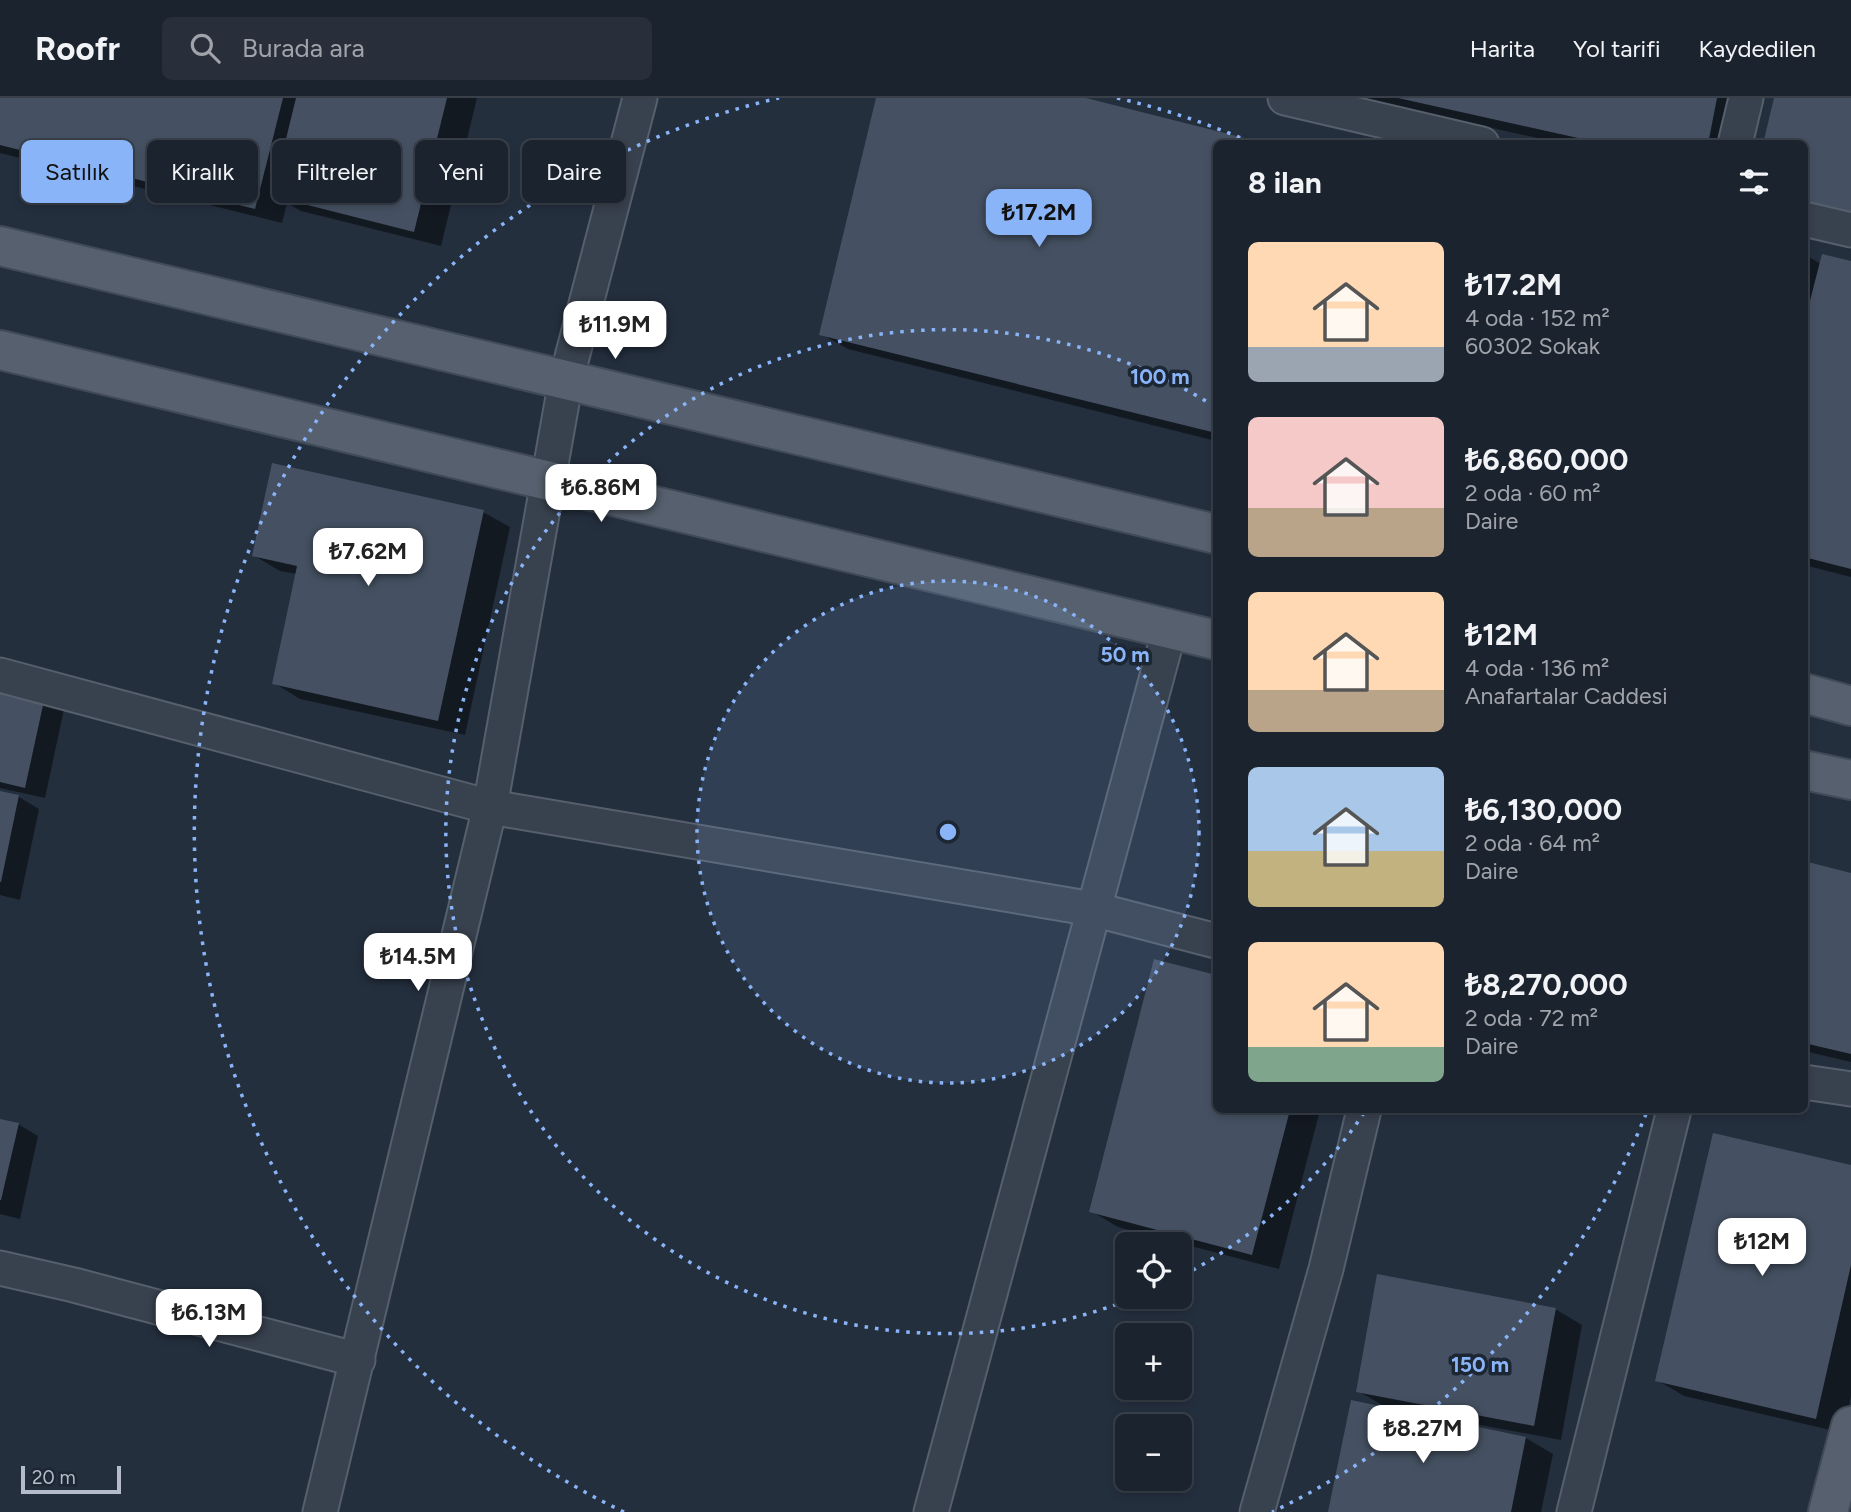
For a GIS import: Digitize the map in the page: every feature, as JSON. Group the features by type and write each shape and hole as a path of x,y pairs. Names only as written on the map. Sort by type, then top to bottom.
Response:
{"main road":[{"path":"0,246 1213,533"},
{"path":"0,350 1213,639"},
{"path":"1808,694 1851,706"},
{"path":"1808,771 1851,780"},
{"path":"1828,1512 1851,1426"}],"street":[{"path":"320,1512 490,807 566,380 640,98"},
{"path":"1285,98 1465,140"},
{"path":"1736,140 1746,98"},
{"path":"1808,220 1851,230"},
{"path":"931,1512 1170,628"},
{"path":"0,675 490,807 1093,909 1213,940"},
{"path":"1808,1083 1851,1089"},
{"path":"1256,1512 1326,1269 1363,1113"},
{"path":"1574,1512 1673,1113"},
{"path":"0,1268 358,1360"}],"building":[{"path":"0,98 283,98 258,197 258,140 147,140 147,182 133,178 133,140 21,140 21,150 0,145"},
{"path":"296,98 447,98 437,140 415,140 415,203 421,203 414,232 300,203 401,203 401,140 286,140"},
{"path":"876,98 1086,98 1252,140 1213,140 1213,432 819,335"},
{"path":"1398,98 1717,98 1709,140 1587,140"},
{"path":"1774,98 1851,98 1851,215 1808,205 1808,140 1764,140"},
{"path":"231,203 257,203 255,209"},
{"path":"1822,254 1851,261 1851,569 1808,558 1808,308"},
{"path":"272,463 484,510 438,721 272,684 297,566 252,556"},
{"path":"0,686 45,696 25,788 0,782"},
{"path":"0,791 19,795 1,882 0,882"},
{"path":"1808,862 1851,873 1851,1054 1808,1044"},
{"path":"1154,959 1213,974 1213,1113 1289,1113 1252,1255 1192,1239 1192,1232 1165,1232 1089,1212"},
{"path":"0,1119 19,1123 1,1200 0,1200"},
{"path":"1713,1133 1851,1165 1851,1265 1816,1419 1655,1381"},
{"path":"1377,1274 1556,1308 1534,1426 1356,1392"},
{"path":"1351,1400 1526,1437 1511,1512 1328,1512"}]}
